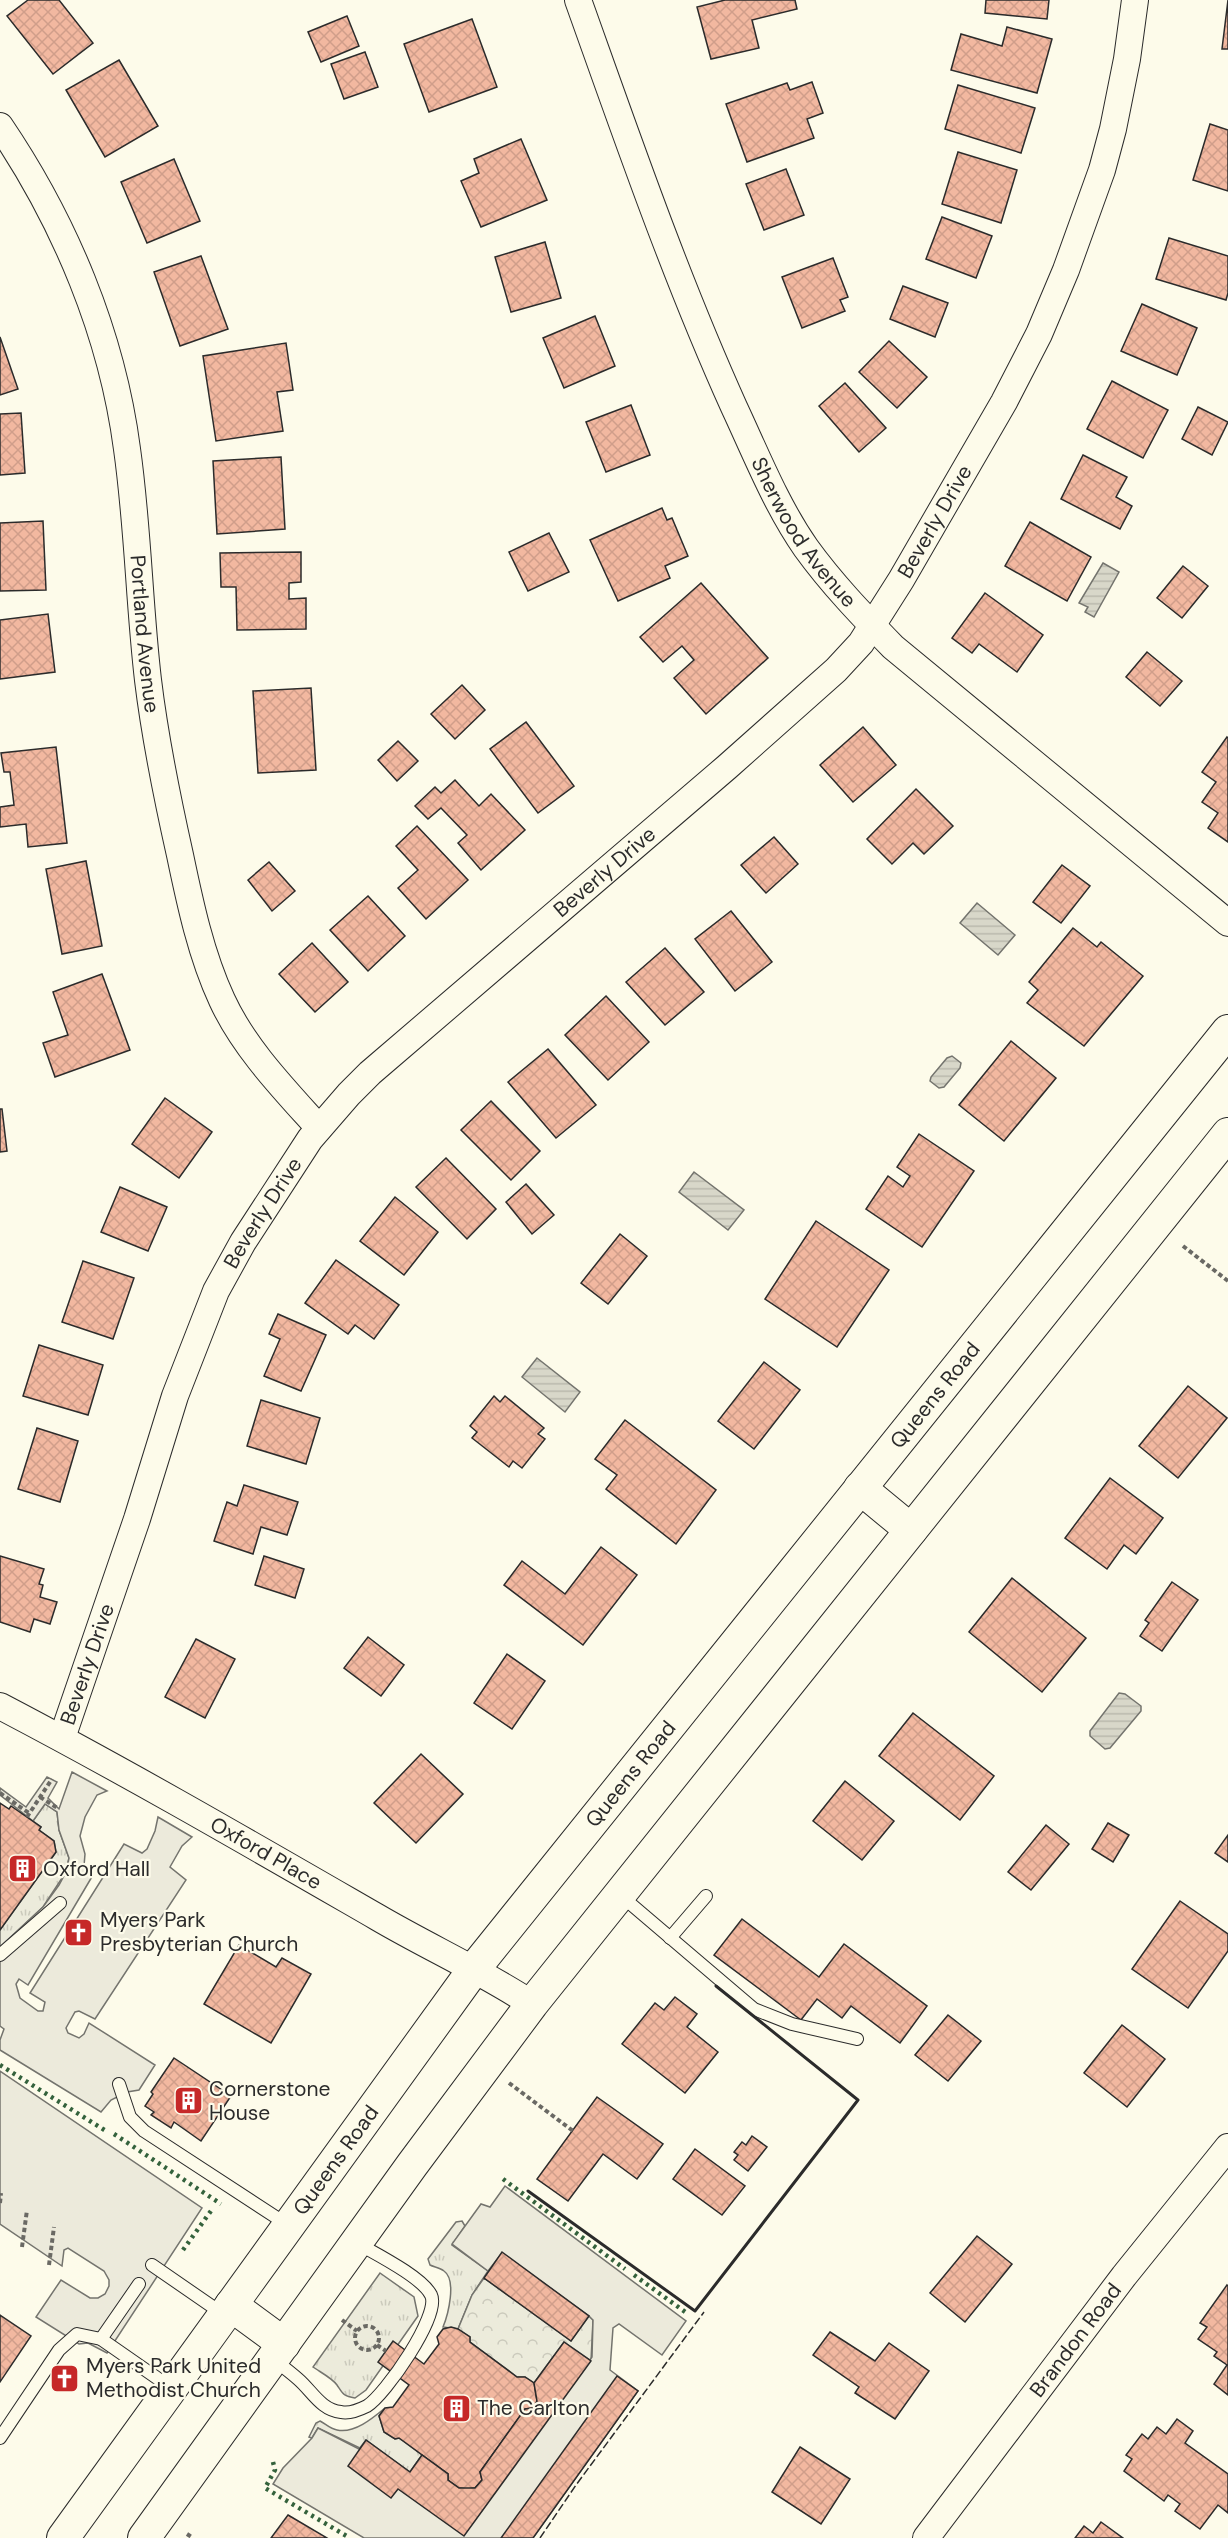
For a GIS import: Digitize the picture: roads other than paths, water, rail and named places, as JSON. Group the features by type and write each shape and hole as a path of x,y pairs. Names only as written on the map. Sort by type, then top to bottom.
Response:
{"street":[{"name":"Sherwood Avenue","path":"578,0 696,319 756,455 805,547 872,627 1228,923"},
{"name":"Beverly Drive","path":"62,1738 137,1519 175,1396 216,1291 243,1242 319,1128 370,1073 693,797 836,670 872,627 930,532 1004,402 1039,334 1066,270 1100,177 1113,129 1135,0"},
{"name":"Portland Avenue","path":"0,126 59,225 97,322 114,383 128,450 149,692 174,830 199,933 222,999 236,1024 274,1079 319,1128"},
{"name":"Queens Road","path":"63,2538 474,1969 1228,1031"},
{"path":"144,2538 356,2242 532,2004 618,1893 1228,1134"},
{"path":"860,1488 911,1530"},
{"name":"Oxford Place","path":"0,1706 62,1738 388,1924 474,1969 532,2004"},
{"name":"Brandon Road","path":"926,2538 1124,2276 1228,2147"},
{"path":"227,2310 279,2352"}],"lane":[{"path":"618,1893 754,2009 792,2024 857,2039"},
{"path":"670,1938 706,1896"},
{"path":"0,1955 60,1903"},
{"path":"119,2084 130,2117 144,2132 289,2225"},
{"path":"279,2352 299,2380 327,2408 340,2412 353,2412 368,2405 387,2384 420,2337 434,2304 431,2294 405,2271 356,2242"},
{"path":"152,2265 227,2310"},
{"path":"101,2339 139,2284"},
{"path":"0,2438 59,2350 77,2334 101,2339 171,2388"}],"place":[{"name":"Oxford Hall","path":"22,1869"},
{"name":"Myers Park Presbyterian Church","path":"79,1932"},
{"name":"Cornerstone House","path":"188,2101"},
{"name":"Myers Park United Methodist Church","path":"65,2378"},
{"name":"The Carlton","path":"456,2408"}]}
